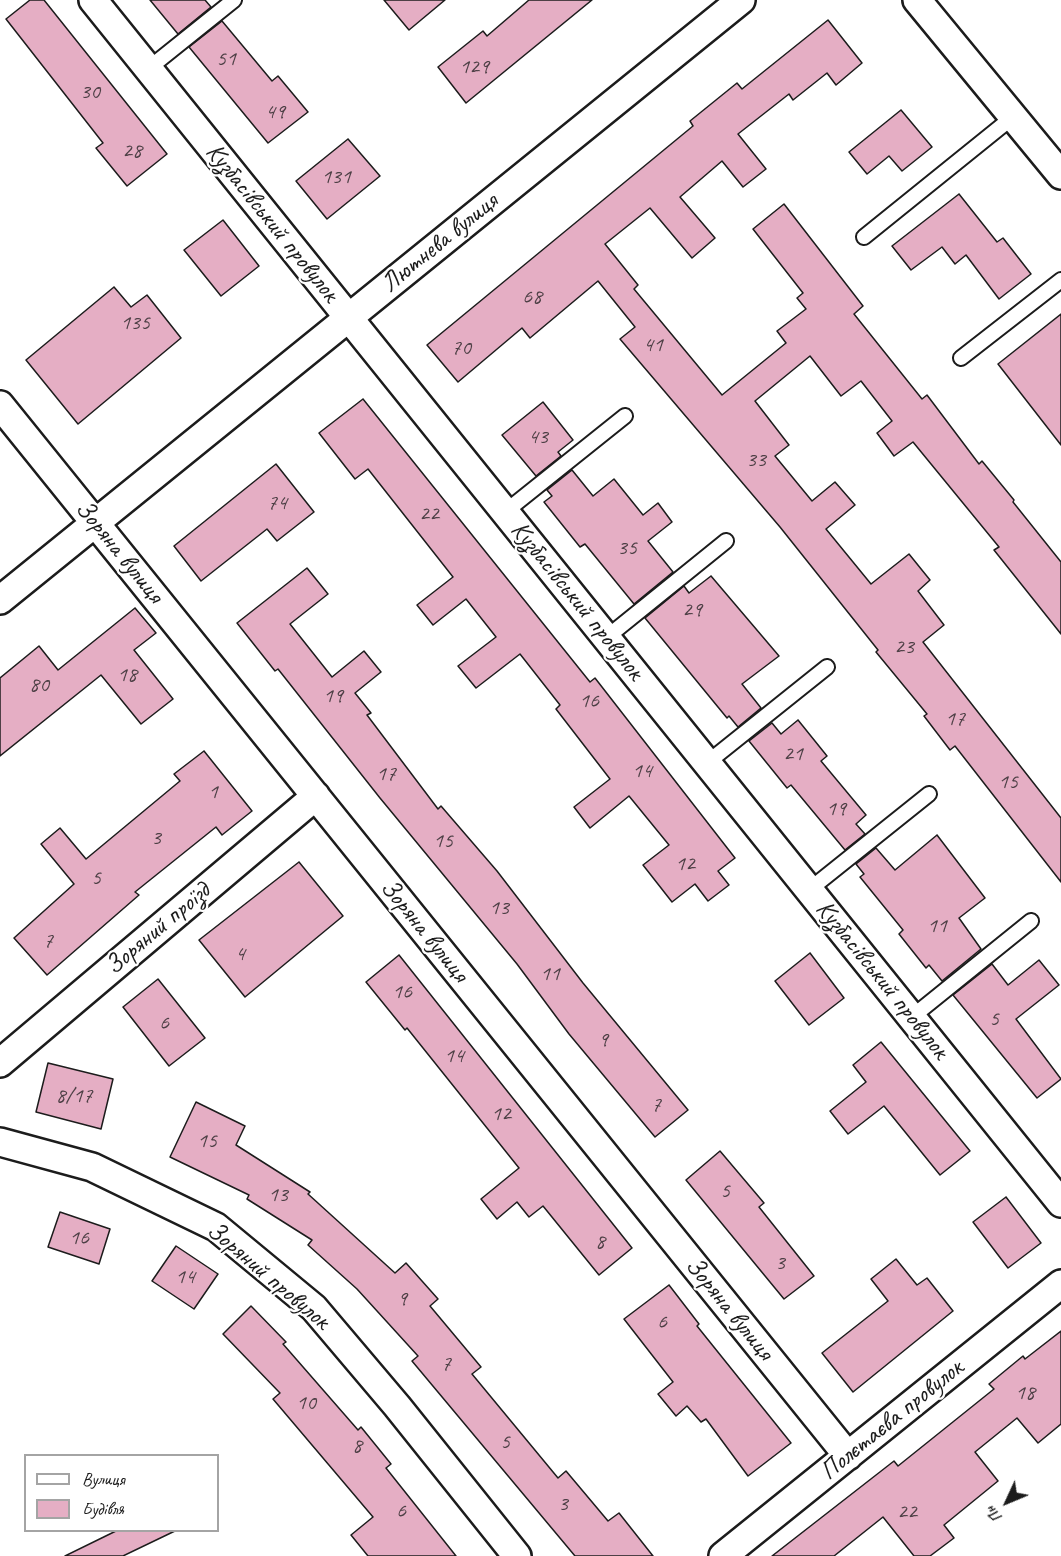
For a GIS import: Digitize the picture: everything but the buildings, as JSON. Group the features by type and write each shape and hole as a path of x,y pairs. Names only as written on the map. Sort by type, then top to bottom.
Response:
{"street":[{"name":"Кузбасівський провулок","path":"93,0 1061,1203"},
{"name":"Лютнева вулиця","path":"0,600 741,0"},
{"path":"917,0 1061,175"},
{"name":"Зоряна вулиця","path":"0,405 848,1456"},
{"name":"Зоряний проїзд","path":"0,1063 316,796"},
{"name":"Зоряний провулок","path":"0,1142 92,1167 216,1227 314,1308 397,1406 517,1556"},
{"name":"Полєтаєва провулок","path":"723,1556 1061,1284"}],"lane":[{"path":"148,69 234,0"},
{"path":"864,237 1014,116"},
{"path":"962,358 1061,280"},
{"path":"505,512 625,416"},
{"path":"606,638 726,541"},
{"path":"707,763 827,667"},
{"path":"809,890 929,794"},
{"path":"912,1017 1031,921"}]}
